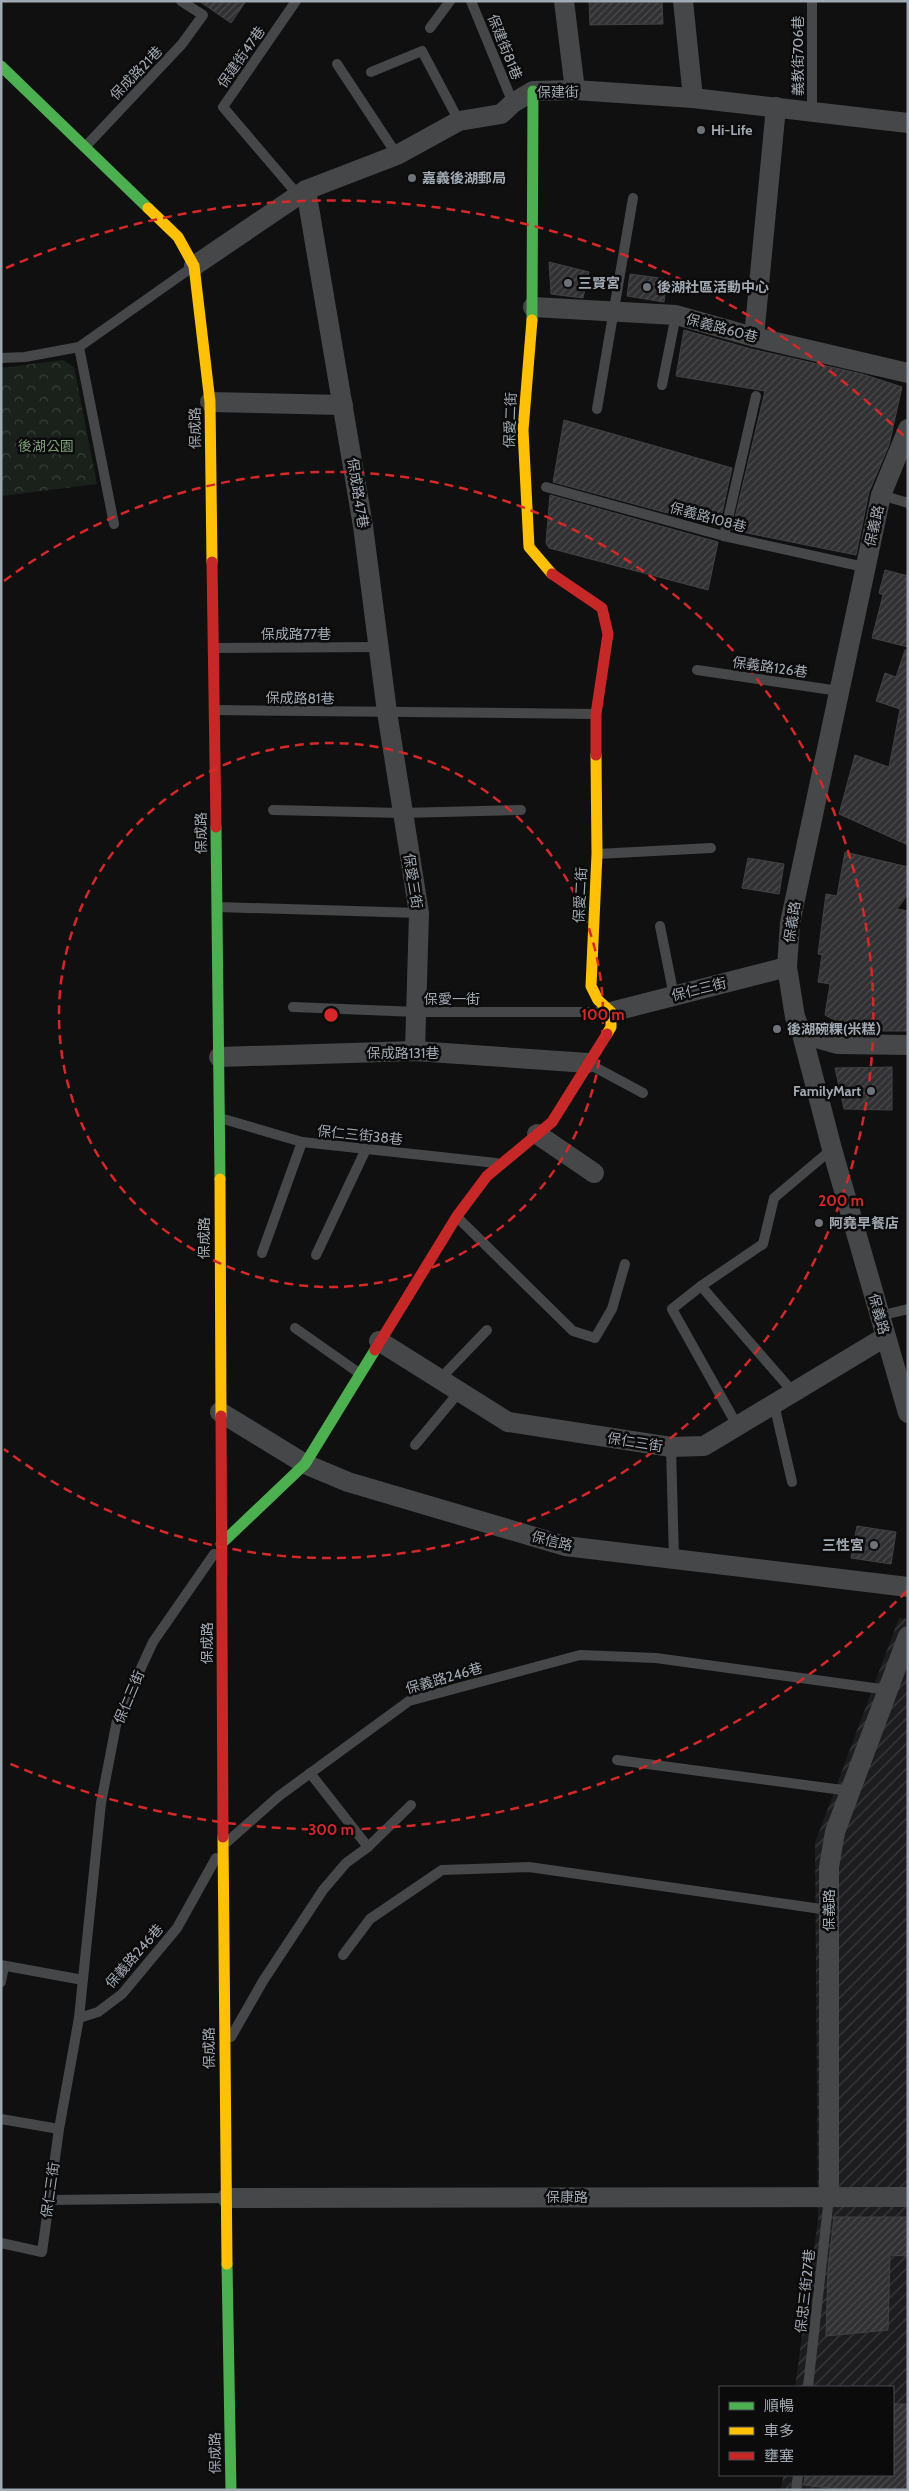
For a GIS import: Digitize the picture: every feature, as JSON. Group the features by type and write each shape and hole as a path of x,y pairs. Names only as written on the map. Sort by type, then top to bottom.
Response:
{"street":[{"path":"564,1 575,90"},
{"path":"684,1 694,98"},
{"name":"保成路","path":"1,66 178,237 194,266 210,402 219,1118 224,2049 231,2490"},
{"name":"保建街","path":"194,266 302,193 397,155 459,121 501,114 513,103 533,91 575,90 694,98 908,123"},
{"name":"保愛二街","path":"533,91 533,307 522,430 529,547 546,569 602,608 608,634 596,714 597,854 590,986 598,1000 611,1012"},
{"path":"754,337 776,108"},
{"name":"保成路47巷","path":"302,193 343,405 364,526 387,712"},
{"name":"保義路60巷","path":"533,307 676,315 754,337 908,373"},
{"path":"210,402 343,405"},
{"name":"保義路","path":"908,429 880,495 790,923 787,967 794,1017 802,1034 832,1149 908,1413"},
{"name":"保愛三街","path":"387,712 419,913 415,1051"},
{"name":"保仁三街","path":"611,1012 787,967"},
{"path":"588,1063 611,1027 611,1012"},
{"path":"802,1034 837,1044 908,1045"},
{"name":"保成路131巷","path":"218,1057 415,1051 588,1063"},
{"name":"保仁三街","path":"221,1544 305,1464 359,1373 457,1216 487,1176 552,1122 588,1063"},
{"path":"538,1134 594,1173"},
{"name":"保仁三街","path":"379,1341 508,1422 671,1447 704,1446 885,1337"},
{"name":"保信路","path":"220,1412 305,1464 348,1482 565,1546 908,1587"},
{"name":"保義路","path":"830,2197 829,1867 835,1832 908,1636"},
{"name":"保康路","path":"227,2198 908,2197"}],"lane":[{"name":"保成路21巷","path":"84,147 182,44 203,15 181,1"},
{"name":"保建街47巷","path":"296,1 223,107 302,193"},
{"path":"430,28 450,1"},
{"name":"保建街81巷","path":"471,1 513,103"},
{"name":"義教街706巷","path":"812,1 812,111"},
{"path":"371,72 422,51 459,121"},
{"path":"337,64 397,155"},
{"path":"597,410 633,198"},
{"path":"1,358 25,357 79,347 194,266"},
{"path":"662,385 676,315"},
{"path":"79,347 114,524"},
{"path":"724,536 756,396"},
{"name":"保義路108巷","path":"546,487 724,536 864,567"},
{"path":"880,495 908,503"},
{"name":"保成路77巷","path":"213,648 378,647"},
{"name":"保義路126巷","path":"697,670 839,691"},
{"name":"保成路81巷","path":"214,710 387,712"},
{"path":"387,712 596,714"},
{"path":"272,810 402,813 522,810"},
{"path":"597,854 711,848"},
{"path":"217,907 419,913"},
{"path":"660,926 674,996"},
{"name":"保愛一街","path":"293,1007 417,1012 611,1012"},
{"path":"588,1063 643,1094"},
{"name":"保仁三街38巷","path":"219,1118 302,1142 502,1164"},
{"path":"262,1253 302,1142"},
{"path":"316,1255 366,1149"},
{"path":"738,1427 672,1309 701,1286 763,1244 774,1198 832,1149"},
{"path":"457,1216 573,1331 595,1338 612,1309 625,1264"},
{"path":"701,1286 793,1392"},
{"path":"879,1316 908,1309"},
{"path":"295,1328 359,1373"},
{"path":"440,1379 487,1330"},
{"path":"415,1445 460,1391"},
{"path":"774,1404 792,1482"},
{"path":"671,1447 674,1559"},
{"name":"保仁三街","path":"1,2243 42,2252 59,2129 79,2018 101,1803 117,1720 153,1642 221,1544"},
{"name":"保義路246巷","path":"79,2018 98,2012 122,1994 177,1928 223,1845 279,1796 409,1701 580,1655 656,1658 888,1690"},
{"path":"617,1760 850,1791"},
{"path":"310,1773 368,1847"},
{"path":"224,2049 263,1981 323,1890 346,1863 368,1847 411,1805"},
{"path":"343,1955 370,1919 442,1870 528,1867 828,1910"},
{"path":"1,1982 3,1966 83,1980"},
{"path":"1,2119 59,2129"},
{"name":"保忠三街27巷","path":"808,2386 830,2197"},
{"path":"48,2200 227,2198"},
{"path":"796,2490 798,2476"}],"shaded area":[{"path":"899,1618 908,1619 908,2490 781,2490 783,2476 894,2476 894,2386 795,2386 818,2220 815,1843"}],"green space":[{"name":"後湖公園","path":"63,360 74,367 97,484 1,496 1,368"}],"building":[{"path":"199,1 246,1 231,23"},
{"path":"589,1 662,1 663,24 590,25"},
{"name":"三賢宮","path":"549,262 589,272 583,298 551,294"},
{"name":"後湖社區活動中心","path":"630,274 667,279 664,302 627,296"},
{"path":"684,330 751,349 862,374 902,387 889,445 869,492 856,555 732,530 765,391 676,376"},
{"path":"564,420 732,468 719,527 553,482"},
{"path":"550,495 718,542 708,590 549,548 546,543"},
{"path":"885,570 908,576 908,647 872,638 883,595 879,593"},
{"path":"905,650 908,650 908,845 839,814 855,755 889,767 900,709 876,701 885,673 896,677"},
{"path":"845,852 908,867 908,894 897,909 908,911 908,1031 864,1031 840,1023 825,1015 830,984 818,982 822,955 818,954 826,894 837,896"},
{"path":"748,858 784,864 779,894 742,888"},
{"path":"892,1067 892,1110 844,1109 835,1068"},
{"name":"三性宮","path":"857,1526 896,1532 891,1564 851,1558"},
{"path":"834,2217 908,2217 908,2256 890,2255 888,2330 826,2336 828,2269"},
{"path":"894,2404 908,2404 908,2490 844,2490 804,2485 805,2476 894,2476"}],"traffic: fast":[{"path":"1,66 148,208"},
{"path":"532,320 533,91"},
{"path":"216,827 220,1179"},
{"path":"221,1544 305,1464 375,1350"},
{"path":"227,2264 231,2490"}],"traffic: slow":[{"path":"148,208 178,237 194,266 210,402 212,562"},
{"path":"532,320 523,430 529,547 552,574"},
{"path":"596,755 597,854 591,986 598,1000 611,1012 611,1027 607,1034"},
{"path":"220,1179 221,1416"},
{"path":"223,1837 227,2264"}],"traffic: jam":[{"path":"212,562 216,827"},
{"path":"552,574 602,608 608,634 596,714 596,755"},
{"path":"375,1350 457,1216 487,1176 552,1122 607,1034"},
{"path":"221,1416 223,1837"}],"place":[{"name":"Hi-Life","path":"701,130"},
{"name":"嘉義後湖郵局","path":"412,178"},
{"name":"三賢宮","path":"568,283"},
{"name":"後湖社區活動中心","path":"647,287"},
{"name":"後湖碗粿(米糕）","path":"777,1029"},
{"name":"FamilyMart","path":"871,1091"},
{"name":"阿堯早餐店","path":"819,1223"},
{"name":"三性宮","path":"874,1545"}]}
